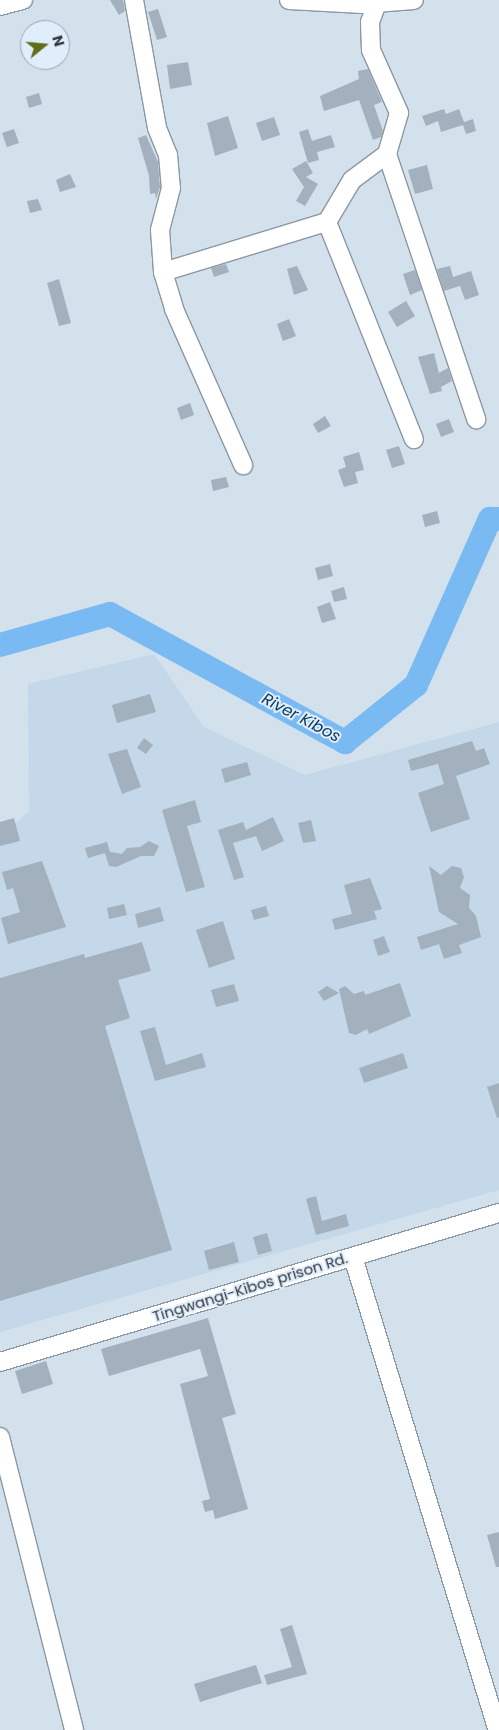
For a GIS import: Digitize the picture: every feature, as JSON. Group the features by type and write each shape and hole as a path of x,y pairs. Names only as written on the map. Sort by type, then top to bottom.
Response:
{"street":[{"path":"0,6 23,0"},
{"path":"134,0 158,128 168,155 171,188 160,230 163,272 174,309 243,465"},
{"path":"289,0 377,3 414,0"},
{"path":"163,272 327,222 352,180 386,154 399,113 370,50 370,22 377,3"},
{"path":"386,154 476,419"},
{"path":"327,222 414,439"},
{"name":"Tingwangi-Kibos prison Rd.","path":"0,1362 499,1213"},
{"path":"353,1257 498,1730"},
{"path":"0,1437 74,1730"}],"shaded area":[{"path":"154,654 204,727 305,775 499,722 499,1190 0,1332 0,838 29,811 28,684"}],"building":[{"path":"110,0 123,0 125,11 119,15"},
{"path":"158,9 167,37 157,40 148,12"},
{"path":"188,62 192,85 170,89 167,65"},
{"path":"368,69 382,102 374,105 383,131 381,137 373,140 359,100 324,111 320,96 359,79 358,71"},
{"path":"39,93 42,104 29,108 26,97"},
{"path":"444,109 446,114 459,109 464,122 473,119 476,131 466,134 463,125 441,132 438,121 426,126 422,116"},
{"path":"228,116 238,148 215,156 207,123"},
{"path":"274,117 280,135 262,141 256,123"},
{"path":"14,129 19,143 7,147 2,133"},
{"path":"308,129 312,141 331,135 335,147 317,152 319,160 308,163 299,132"},
{"path":"146,135 158,162 160,187 156,199 155,193 150,194 149,176 138,138"},
{"path":"306,161 313,173 306,177 318,184 305,206 296,201 304,187 292,169"},
{"path":"427,165 433,189 415,194 408,170"},
{"path":"70,174 76,187 60,192 56,180"},
{"path":"38,199 42,210 30,213 27,201"},
{"path":"226,264 229,272 214,277 211,268"},
{"path":"297,266 308,290 294,295 287,269"},
{"path":"450,266 453,277 471,271 479,295 465,300 460,286 444,291 437,269"},
{"path":"415,270 422,290 410,295 403,274"},
{"path":"59,279 71,323 59,326 47,283"},
{"path":"406,301 415,316 397,327 388,312"},
{"path":"289,319 296,336 283,341 277,324"},
{"path":"434,353 439,373 448,368 452,381 441,387 442,391 430,394 418,357"},
{"path":"190,403 194,415 181,420 177,408"},
{"path":"325,416 331,426 318,433 313,424"},
{"path":"449,419 454,432 441,437 436,424"},
{"path":"399,446 405,464 392,468 386,450"},
{"path":"359,452 364,470 355,472 358,483 344,487 338,470 346,467 343,457"},
{"path":"226,477 229,487 213,491 211,480"},
{"path":"437,511 440,523 425,527 422,515"},
{"path":"330,564 333,576 318,580 315,568"},
{"path":"344,587 347,599 334,602 331,591"},
{"path":"330,602 336,619 322,623 317,607"},
{"path":"150,694 156,712 117,723 112,705"},
{"path":"144,738 153,745 146,754 137,748"},
{"path":"472,741 476,751 484,748 490,764 456,776 470,819 431,832 418,793 444,784 438,764 411,771 408,760"},
{"path":"127,749 141,787 122,794 108,754"},
{"path":"247,762 251,775 225,783 221,769"},
{"path":"195,800 201,822 187,826 205,887 186,892 162,810"},
{"path":"273,817 284,841 262,851 256,836 233,843 244,877 234,880 218,830 243,822 246,830"},
{"path":"14,818 20,841 0,846 0,822"},
{"path":"311,820 316,841 303,843 298,823"},
{"path":"149,841 159,846 154,856 141,856 116,867 109,866 105,853 88,858 85,848 107,842 110,852 122,854 127,848 140,847"},
{"path":"42,861 66,927 8,944 1,918 20,912 13,888 7,890 2,872"},
{"path":"429,866 441,875 452,866 461,868 464,877 460,888 470,895 469,908 476,916 481,937 459,945 462,953 444,959 439,944 421,950 417,937 458,924 439,912"},
{"path":"370,878 382,909 374,911 377,919 335,930 332,919 352,914 344,885"},
{"path":"124,904 127,915 109,919 107,908"},
{"path":"266,906 269,916 254,920 251,910"},
{"path":"160,907 164,921 138,928 135,914"},
{"path":"223,921 235,959 209,968 196,930"},
{"path":"384,936 390,952 378,956 373,940"},
{"path":"142,942 151,971 118,980 130,1018 105,1026 172,1250 0,1301 0,978 84,954 85,958"},
{"path":"400,983 411,1016 369,1034 367,1029 356,1035 349,1033 339,989 345,986 354,994 364,991 365,995"},
{"path":"234,984 239,1001 216,1007 211,990"},
{"path":"327,986 339,993 324,1001 318,992"},
{"path":"155,1027 166,1065 202,1053 206,1067 155,1081 140,1031"},
{"path":"403,1053 408,1068 364,1083 359,1068"},
{"path":"499,1083 499,1117 497,1118 487,1087"},
{"path":"316,1196 322,1221 346,1214 349,1226 316,1235 306,1199"},
{"path":"267,1233 272,1251 258,1255 253,1237"},
{"path":"234,1242 239,1262 209,1270 204,1251"},
{"path":"208,1318 236,1414 222,1418 248,1509 215,1519 213,1510 205,1512 202,1501 210,1499 180,1384 208,1376 200,1349 109,1376 101,1349"},
{"path":"46,1361 53,1384 22,1394 15,1371"},
{"path":"499,1532 499,1567 496,1567 487,1535"},
{"path":"292,1625 307,1674 267,1685 264,1675 292,1667 280,1629"},
{"path":"256,1665 262,1683 200,1702 194,1684"}],"waterway":[{"name":"River Kibos","path":"0,645 110,614 345,742 416,685 490,519 499,519"}]}
